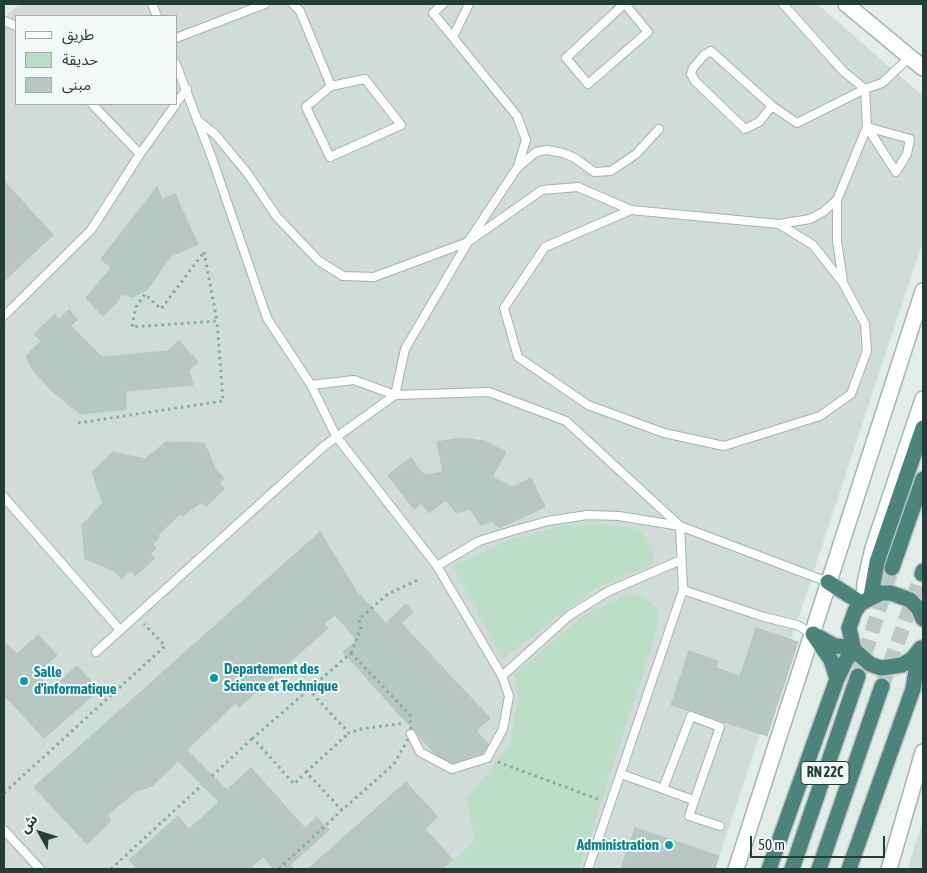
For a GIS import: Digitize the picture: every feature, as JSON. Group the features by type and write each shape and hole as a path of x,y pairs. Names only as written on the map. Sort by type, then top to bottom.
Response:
{"highway":[{"path":"865,600 923,428"},
{"path":"892,568 923,479"},
{"path":"828,582 865,600"},
{"path":"921,646 912,659 892,668 870,664 854,648 849,628 855,610 865,600 881,593 901,595 918,608 923,620"},
{"path":"813,634 835,646 854,648"},
{"path":"813,634 831,660 837,679"},
{"path":"849,869 913,689 921,646"},
{"path":"770,869 837,679 854,648"},
{"name":"RN 22C","path":"792,869 858,676"},
{"name":"RN 22C","path":"819,869 882,686"}],"main road":[{"path":"846,4 923,68"},
{"path":"736,869 923,291"},
{"path":"865,600 865,583 875,540 923,399"},
{"path":"889,869 923,752"}],"lane":[{"path":"178,37 265,4"},
{"path":"293,4 300,11 331,86"},
{"path":"96,652 336,436 395,394 405,349 468,242 517,168 526,140 516,116 433,13 443,4"},
{"path":"453,38 469,4"},
{"path":"624,4 648,32 588,84 566,58 624,4"},
{"path":"783,4 843,71 865,89 867,126 837,200 837,240 843,283"},
{"path":"772,106 759,122 745,129 695,81 691,74 693,68 704,55 711,51 772,106 797,123 865,89 882,83 909,58"},
{"path":"178,69 187,89 267,318 310,385 336,436 437,566 502,676 509,696 502,729 487,758 452,769 420,752 411,734"},
{"path":"365,78 401,125 330,157 306,107 331,86 365,78"},
{"path":"178,101 187,89"},
{"path":"93,105 140,154"},
{"path":"4,316 91,230 140,154 175,105"},
{"path":"197,120 220,141 295,238 319,261 343,276 374,277 468,242 542,190 578,187 631,210 778,224 810,219 824,212 837,200"},
{"path":"867,126 910,138 907,154 896,172 885,153 867,126"},
{"path":"517,168 536,152 547,150 575,158 594,172 611,171 636,154 659,129"},
{"path":"631,210 545,247 504,308 518,357 588,405 664,433 724,446 820,416 851,394 867,351 865,324 843,283 813,245 778,224"},
{"path":"310,385 354,380 395,394 489,392 566,420 680,526 683,590 588,869"},
{"path":"4,496 120,630"},
{"path":"437,566 479,541 548,521 587,515 618,516 680,526 828,582"},
{"path":"502,676 570,615 609,591 681,560"},
{"path":"683,590 764,617 797,625 813,634"},
{"path":"664,789 690,716 720,727 689,816 720,826"},
{"path":"621,774 694,800"},
{"path":"4,830 40,869"}],"path":[{"path":"78,423 223,401 217,321 204,252 161,309 146,294 136,306 132,327 217,321"},
{"path":"212,776 308,689 351,653 361,628 359,619 388,594 420,579"},
{"path":"4,793 165,646 137,616"},
{"path":"279,869 394,764 411,734 410,715 351,653"},
{"path":"308,689 349,733"},
{"path":"253,738 294,784 349,733 361,729 410,722"},
{"path":"487,758 610,804"},
{"path":"306,772 342,810"},
{"path":"111,869 202,785"}],"shaded area":[{"path":"20,4 817,4 923,96 923,241 715,869 4,869 4,18"},
{"path":"923,819 923,869 908,869 909,865"}],"green space":[{"path":"604,524 637,529 648,540 654,551 654,560 649,566 594,589 503,659 453,566 506,541 566,525"},
{"path":"631,593 644,598 658,608 657,629 579,869 446,869 475,841 467,799 510,745 518,696 514,674 587,613"}],"building":[{"path":"4,181 53,235 4,281"},
{"path":"157,187 162,200 175,194 198,244 171,256 147,290 132,297 121,294 118,301 103,316 86,298 111,268 101,259"},
{"path":"69,310 78,319 71,326 102,357 168,351 179,341 198,362 189,370 193,385 126,391 126,409 80,414 52,391 32,369 26,356 41,341 34,334 55,314 58,320"},
{"path":"461,438 484,441 506,452 492,477 512,487 531,478 545,507 499,528 493,521 481,525 470,509 456,513 446,500 429,513 421,503 414,509 388,475 411,458 424,475 443,472 437,442"},
{"path":"166,442 204,443 216,470 224,478 219,484 225,488 207,506 202,502 182,516 180,514 158,535 159,538 153,544 156,548 150,554 155,558 135,576 130,571 122,579 113,570 85,559 82,525 103,503 92,472 113,452 145,459"},
{"name":"Departement des Science et Technique","path":"320,532 357,592 386,623 406,604 413,612 401,623 490,718 476,731 490,746 472,763 445,765 343,652 357,640 335,615 324,624 328,628 239,707 235,703 187,750 227,790 251,768 305,828 317,817 329,830 290,865 294,869 274,869 263,857 249,869 137,869 129,860 178,816 189,829 219,802 178,761 152,786 136,791 107,815 111,821 87,844 34,787"},
{"path":"756,628 798,642 767,736 671,705 689,651 718,661 716,668 740,676"},
{"name":"Salle d'informatique","path":"38,635 57,655 37,674 51,689 77,666 99,690 44,738 4,695 4,642 17,654"},
{"path":"406,782 438,817 425,829 453,860 442,869 308,869"},
{"path":"635,828 654,834 643,869 621,869"},
{"name":"Administration","path":"654,834 719,856 715,869 643,869"}],"tunnel":[{"path":"858,676 892,568"},
{"path":"882,686 922,574"}],"place":[{"name":"Departement des Science et Technique","path":"214,678"},
{"name":"Salle d'informatique","path":"24,681"},
{"name":"Administration","path":"669,845"}]}
